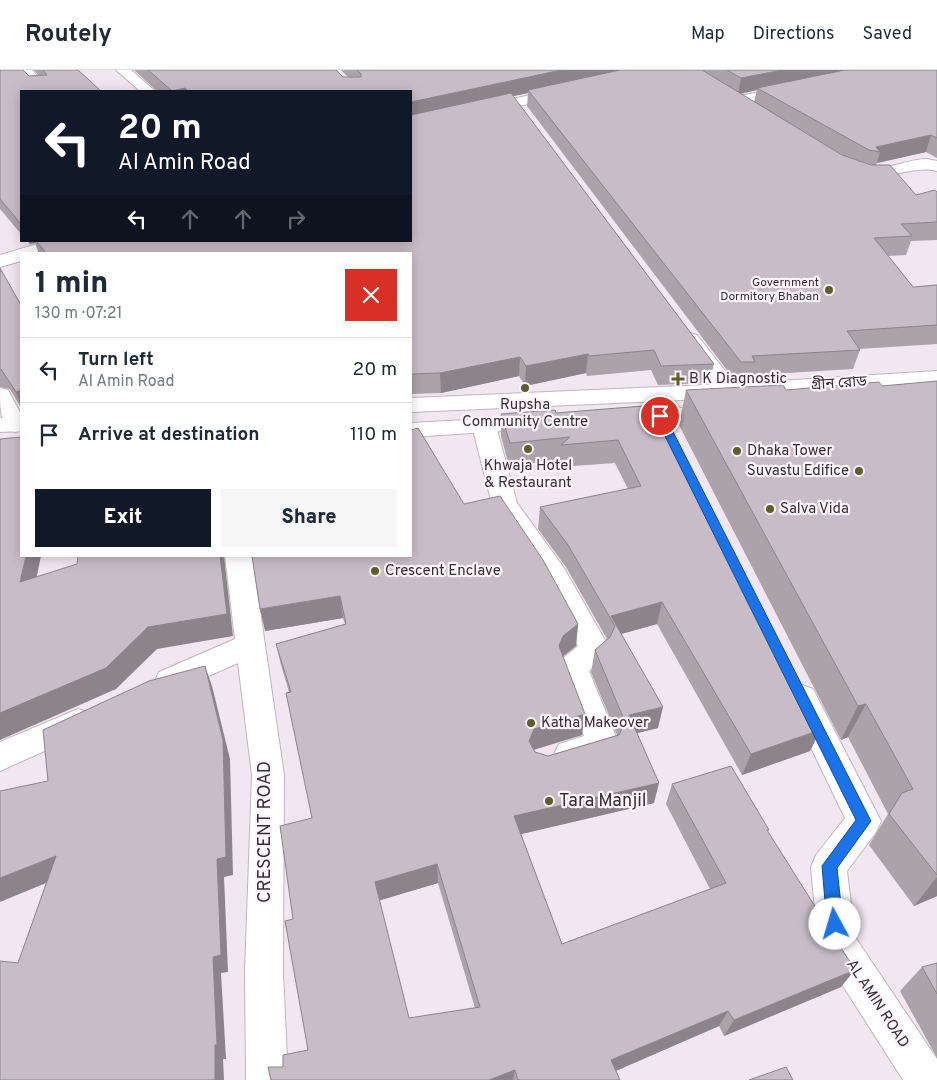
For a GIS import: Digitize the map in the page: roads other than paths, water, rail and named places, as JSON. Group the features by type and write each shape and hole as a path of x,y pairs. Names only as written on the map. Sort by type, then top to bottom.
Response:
{"street":[{"path":"24,70 42,90"},
{"path":"123,70 147,90"},
{"path":"736,101 810,86"},
{"path":"412,125 583,88"},
{"path":"719,90 752,111"},
{"path":"515,103 527,119"},
{"path":"844,167 861,174 876,176 934,160"},
{"path":"11,254 63,242"},
{"path":"681,327 729,391"},
{"name":"গ্রীন রোড","path":"412,405 729,391 937,378"},
{"path":"0,395 12,425"},
{"path":"601,419 667,429 769,410"},
{"path":"412,430 562,422"},
{"path":"484,426 505,504 554,575 595,649 573,667 602,744 545,761"},
{"name":"CRESCENT ROAD","path":"238,557 268,775 264,972 267,1080"},
{"path":"143,693 250,645"},
{"name":"AL AMIN ROAD","path":"789,671 864,821 829,866 837,943 927,1080"},
{"path":"0,757 107,709"}],"place":[{"name":"Government Dormitory Bhaban","path":"829,290"},
{"name":"B K Diagnostic","path":"678,379"},
{"name":"Rupsha Community Centre","path":"525,388"},
{"name":"Khwaja Hotel & Restaurant","path":"528,449"},
{"name":"Dhaka Tower","path":"737,451"},
{"name":"Suvastu Edifice","path":"859,471"},
{"name":"Salva Vida","path":"770,509"},
{"name":"Crescent Enclave","path":"375,571"},
{"name":"Katha Makeover","path":"531,723"},
{"name":"Tara Manjil","path":"549,801"}]}
